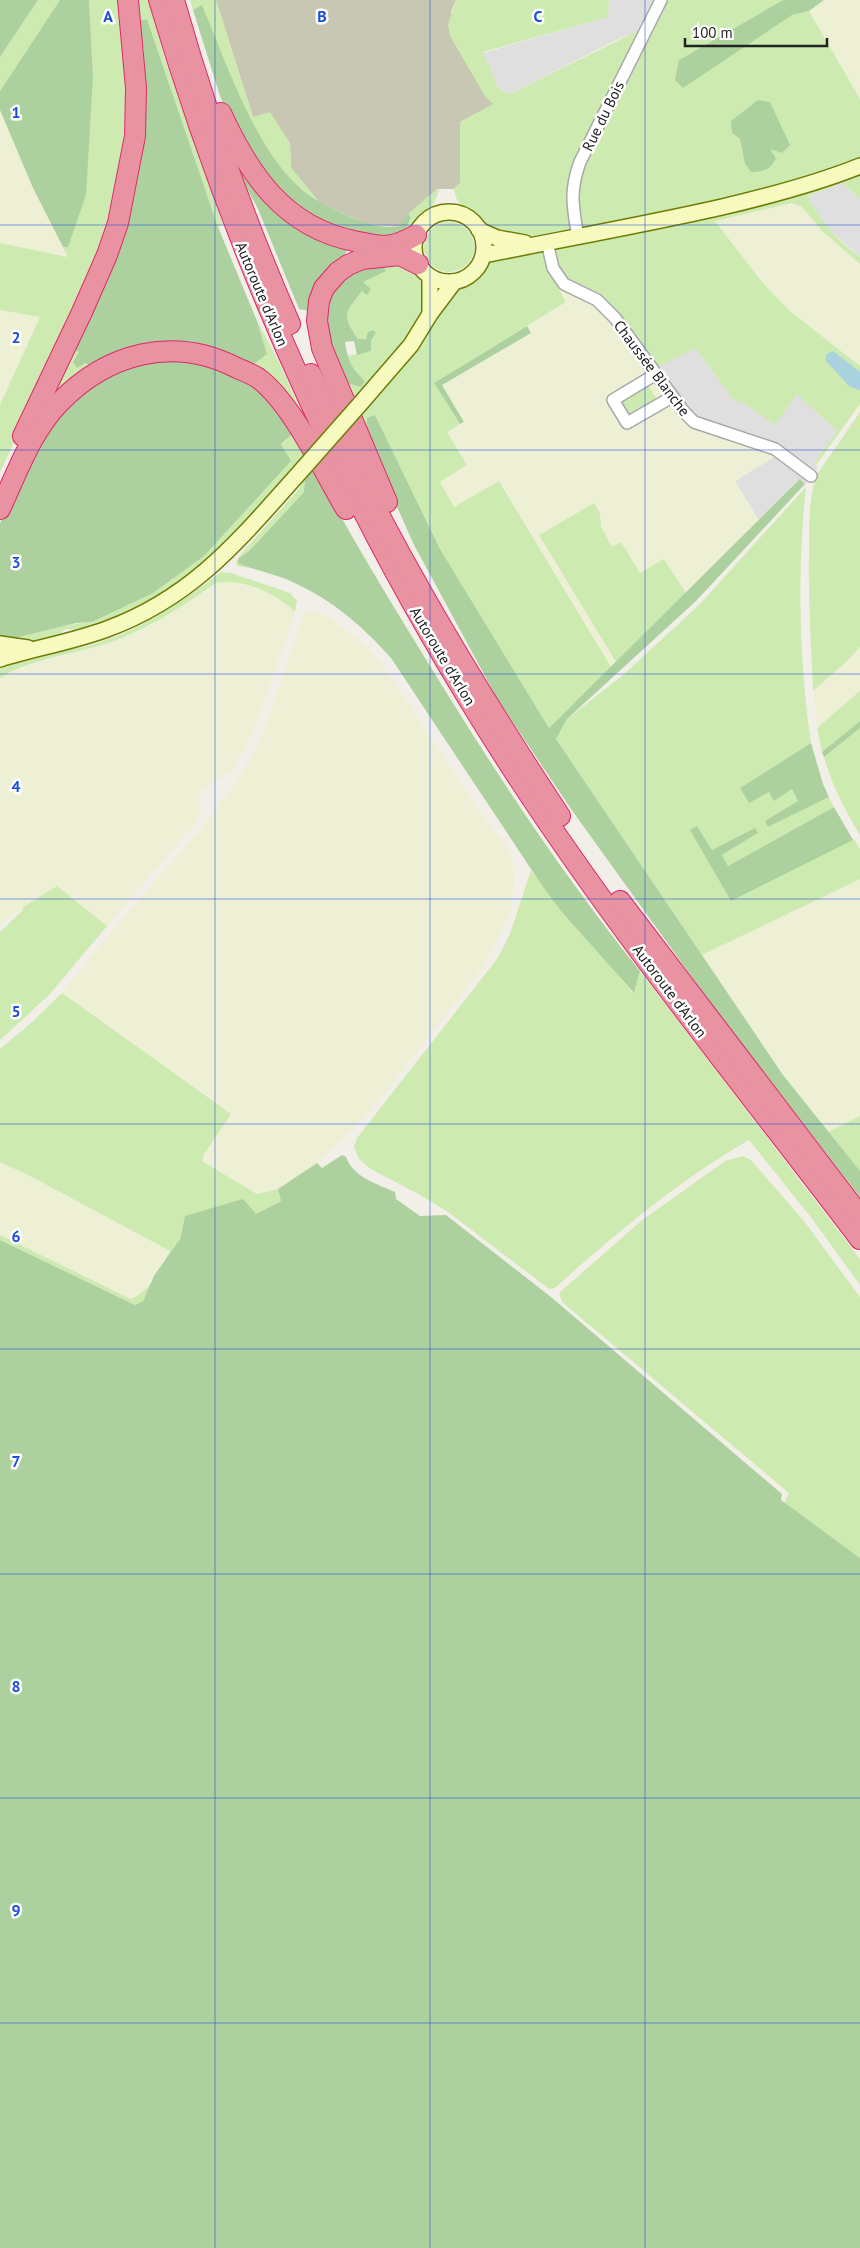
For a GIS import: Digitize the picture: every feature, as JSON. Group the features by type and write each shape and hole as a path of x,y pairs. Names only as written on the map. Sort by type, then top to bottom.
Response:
{"highway":[{"path":"0,486 82,312 107,255 118,222 135,136 136,88 128,0"},
{"path":"169,2 192,32 221,112 238,150 257,178 279,203 304,222 346,240 392,247 416,235"},
{"name":"Autoroute d'Arlon","path":"169,2 249,227 315,382 396,547 467,670 564,821 616,896 860,1216"},
{"name":"Autoroute d'Arlon","path":"169,2 195,118 256,282 344,478 417,614 516,775 599,896 699,1030 860,1239"},
{"path":"396,547 396,524 322,348 317,321 319,301 324,288 334,276 348,265 362,259 400,256 424,270"},
{"path":"0,509 32,440 58,404 84,380 114,362 147,352 191,352 224,361 258,378 285,406 392,586 417,614"}],"main road":[{"path":"484,255 674,218 804,187 860,166"},
{"path":"430,314 424,270 414,245 416,235 428,219 448,212 466,216 480,230 498,238 531,245"},
{"path":"424,270 437,281 454,282 464,279 473,273 480,265 484,255 480,230"},
{"path":"0,658 106,630 130,620 175,595 196,580 228,551 360,404 411,345 430,314 454,282"},
{"path":"0,644 32,649"}],"street":[{"name":"Rue du Bois","path":"578,238 572,183 580,162 661,0"},
{"name":"Chaussée Blanche","path":"547,242 553,268 564,284 597,300 614,318 672,397 694,422 775,449 811,476"},
{"path":"656,374 613,400 627,423 672,397"}],"shaded area":[{"path":"216,0 456,0 451,12 494,104 460,122 460,183 454,189 437,189 399,227 366,224 319,202 291,168 290,143 253,117"},
{"path":"609,0 661,0 643,33 637,31 614,41 510,94 499,89 483,53 608,17"},
{"path":"824,0 860,0 860,99 809,11"},
{"path":"0,110 33,188 69,257 0,243"},
{"path":"842,183 860,199 860,257 827,228 808,196"},
{"path":"792,203 802,207 823,232 860,264 860,366 790,311 762,282 715,220"},
{"path":"564,284 593,304 610,322 646,372 652,369 684,412 714,430 708,434 764,450 776,456 735,481 759,521 686,593 664,559 640,574 621,542 612,547 601,527 600,513 539,535 616,662 611,667 500,481 454,508 440,482 467,465 447,432 464,422 442,385 531,333 527,326 566,303 558,288"},
{"path":"0,310 40,317 0,405"},
{"path":"695,348 736,403 739,400 797,393 837,431 814,463 818,467 805,484 800,479 759,521 735,481 775,456 764,450 708,434 713,430 704,427 652,369"},
{"path":"228,580 264,591 287,604 295,612 260,715 231,773 228,772 203,791 199,797 201,813 197,821 107,926 57,887 8,918 0,926 0,678 8,673 34,664 108,643 148,627 216,583"},
{"path":"311,611 326,615 361,642 383,665 493,830 505,843 512,856 514,877 512,905 503,930 477,975 364,1118 317,1163 278,1189 257,1194 202,1161 204,1154 230,1113 62,993 99,946 203,826 238,779 255,750 268,719 304,614"},
{"path":"860,647 860,691 817,728 813,691"},
{"path":"860,879 860,1116 828,1132 783,1075 702,955"},
{"path":"0,1162 32,1177 170,1251 142,1295 131,1299 0,1235"}],"green space":[{"path":"0,0 38,0 0,57"},
{"path":"38,0 60,0 0,91 0,57"},
{"path":"60,0 89,0 93,76 86,195 68,247 63,247 33,188 0,110 0,91"},
{"path":"89,0 119,0 124,55 125,110 124,137 117,192 109,228 0,472 0,405 40,317 0,310 0,243 68,257 63,247 68,247 93,76"},
{"path":"135,0 148,0 165,59 223,225 218,227 147,19 138,21"},
{"path":"190,0 216,0 253,117 270,112 290,143 291,168 319,202 298,186 267,148 242,101 201,6 193,10"},
{"path":"456,0 609,0 608,17 483,52 499,89 510,94 637,31 643,33 661,0 783,0 679,60 792,15 809,11 860,99 860,199 842,183 808,196 830,230 860,257 860,264 823,232 802,207 792,203 715,221 762,282 790,311 860,366 860,404 816,465 814,463 837,431 797,394 775,425 739,400 736,403 695,348 645,373 610,322 593,304 564,284 558,288 566,302 434,383 460,424 447,432 467,465 440,482 454,507 499,481 611,667 549,728 440,549 375,415 366,437 343,382 353,369 347,356 371,351 371,341 374,338 358,339 349,324 347,314 362,290 371,289 362,282 381,262 413,266 425,285 429,313 452,291 472,281 498,252 530,245 485,228 476,217 465,210 456,198 454,189 460,183 460,122 493,104 485,96 450,36 448,25"},
{"path":"783,0 824,0 809,11 792,15 683,88 675,80 679,60"},
{"path":"202,5 242,101 267,148 282,169 313,198 361,221 375,225 398,227 408,214 411,217 402,239 348,235 289,204 232,125 220,96 193,10"},
{"path":"147,19 218,227 257,321 267,354 255,363 227,356 93,367 85,363 77,368 73,362 79,352 75,350 115,259 144,51 138,21"},
{"path":"758,100 770,102 790,145 782,153 770,149 776,158 772,165 763,170 751,172 745,164 740,139 732,133 731,121"},
{"path":"233,152 344,245 347,251 309,311 299,309"},
{"path":"439,189 434,203 414,229 402,239 411,217 408,214"},
{"path":"444,222 454,222 467,229 474,242 474,252 467,265 454,272 444,272 435,268 428,261 424,252 424,242 428,233 435,226"},
{"path":"381,262 386,271 363,282 371,289 367,295 362,291 347,314 349,324 358,339 366,339 368,332 373,330 376,333 371,341 371,351 357,355 354,341 345,342 351,364 365,381 361,387 343,382 328,345 325,305 342,278"},
{"path":"257,321 279,362 321,455 227,356 267,354"},
{"path":"527,326 531,333 442,385 464,422 460,424 434,383"},
{"path":"75,350 79,351 78,367 85,363 93,367 37,424"},
{"path":"196,360 252,383 295,432 281,444 291,461 204,556 153,593 92,622 76,623 19,637 0,639 0,523 38,444 80,391 134,362"},
{"path":"645,381 660,404 627,423 613,400"},
{"path":"860,412 860,647 813,691 809,570 809,523 812,492 818,473"},
{"path":"375,415 440,549 549,728 800,479 805,484 696,601 567,719 556,739 783,1075 860,1171 860,1197 720,1016 571,809 498,700 414,545 366,437 367,418"},
{"path":"295,432 307,453 237,532 184,580 155,600 124,617 91,629 65,629 54,640 27,643 0,639 92,622"},
{"path":"313,467 385,592 479,745 556,860 640,971 634,993 561,911 541,884 391,658 342,611 314,593 283,578 238,563 239,558 249,551 304,492 305,477"},
{"path":"305,477 304,492 249,551 239,558 239,563 249,568 237,566 236,562 240,555 299,489"},
{"path":"806,487 800,583 804,680 811,743 740,788 769,792 774,800 792,789 798,801 766,821 768,827 829,797 834,807 728,866 722,855 758,833 712,850 697,826 731,901 854,839 860,849 860,879 702,955 556,739 567,719 623,675 700,604"},
{"path":"594,503 600,513 601,527 612,547 621,542 640,573 664,559 686,593 616,662 539,535"},
{"path":"221,572 231,573 290,593 297,601 295,612 269,593 258,588 237,583 216,583 149,625 120,639 23,666 0,678 0,662 10,658 87,646 124,633 141,625 190,595"},
{"path":"860,691 860,721 822,752 817,728"},
{"path":"860,721 860,728 824,757 822,752"},
{"path":"860,728 860,835 839,798 824,757"},
{"path":"811,743 823,784 829,797 768,827 765,821 798,801 792,789 774,801 769,792 749,803 740,788"},
{"path":"834,807 853,840 731,901 690,830 697,826 712,850 755,828 758,833 722,855 728,866"},
{"path":"531,870 633,993 640,971 860,1259 860,1285 813,1220 749,1140 672,1190 601,1247 555,1288 549,1289 448,1212 369,1168 359,1159 354,1147 357,1138 497,959 510,934"},
{"path":"57,886 107,926 49,995 0,1040 0,932 23,910 22,908"},
{"path":"62,993 231,1114 204,1154 202,1161 257,1194 278,1189 281,1201 256,1214 185,1216 180,1239 163,1263 170,1251 32,1177 0,1162 0,1049"},
{"path":"860,1116 860,1171 828,1132"},
{"path":"342,1155 346,1157 349,1164 360,1175 373,1183 395,1192 396,1199 420,1216 446,1215 551,1297 782,1494 781,1500 860,1558 860,2248 0,2248 0,1240 135,1305 143,1301 154,1276 180,1239 185,1216 243,1199 256,1214 281,1201 278,1189 317,1163 322,1168"},
{"path":"743,1156 751,1160 804,1221 860,1297 860,1558 784,1503 789,1493 562,1302 559,1293 641,1221 725,1161"},
{"path":"0,1235 131,1299 138,1296 152,1282 143,1301 135,1305 0,1240"}],"water":[{"path":"833,351 860,372 860,390 850,387 825,360 827,354"}]}
